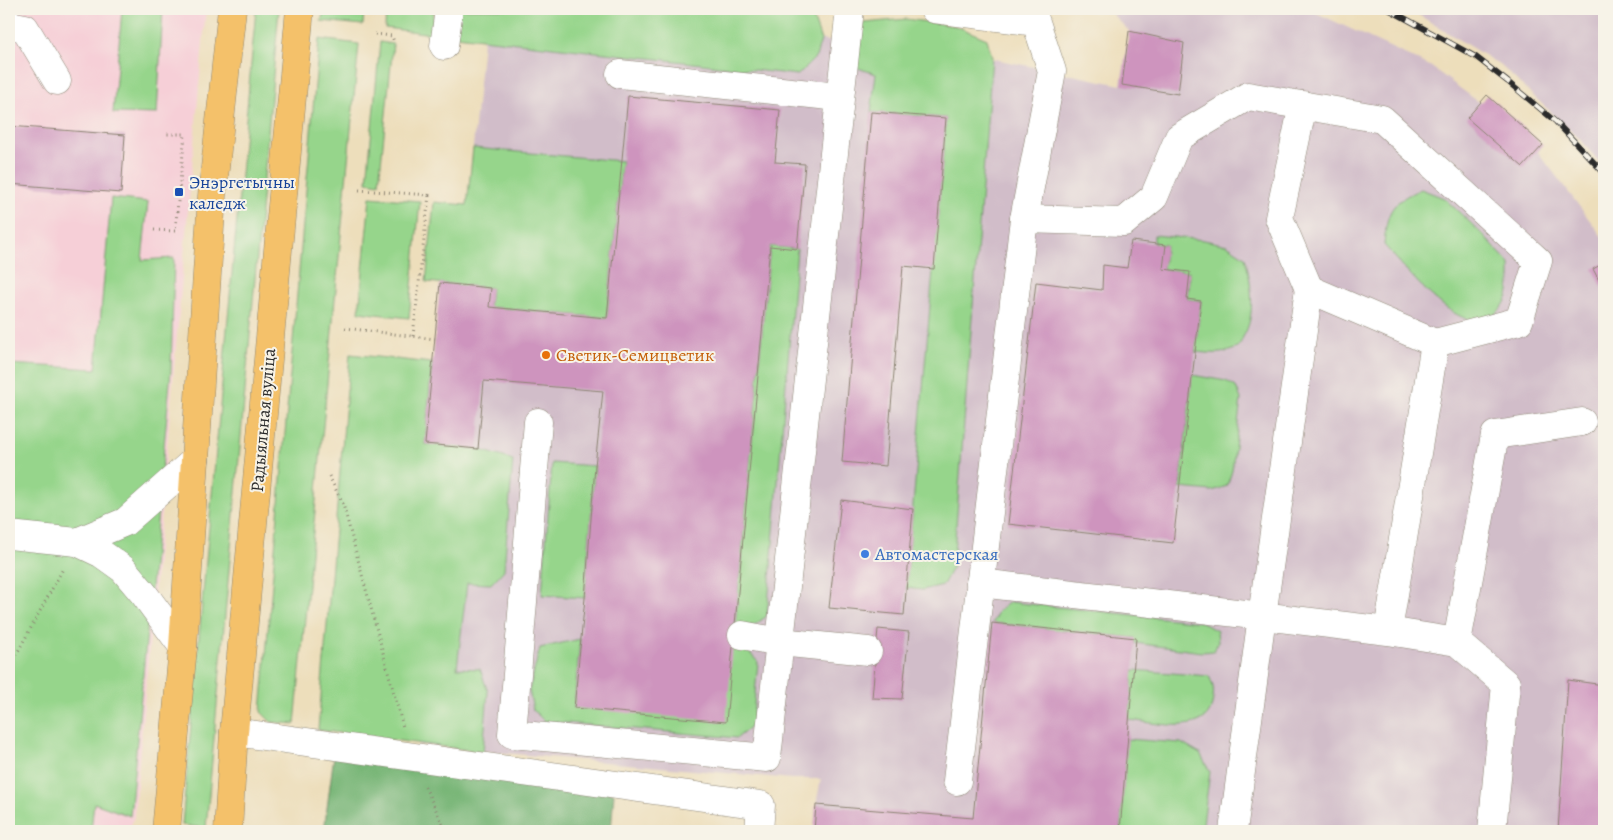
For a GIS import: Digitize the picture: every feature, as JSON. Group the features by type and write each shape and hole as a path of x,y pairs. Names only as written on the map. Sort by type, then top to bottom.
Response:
{"main road":[{"path":"166,831 183,647 212,196 232,9"},
{"name":"Радыяльная вуліца","path":"228,831 234,732 300,9"}],"lane":[{"path":"444,46 449,9"},
{"path":"538,422 512,734 767,758 850,9"},
{"path":"934,9 1036,22 1052,71 1024,219 957,781"},
{"path":"9,25 25,28 57,81"},
{"path":"620,74 839,97"},
{"path":"1024,219 1124,222 1154,197 1179,137 1248,96 1382,119 1538,261 1519,320 1434,343 1309,289"},
{"path":"1232,831 1309,289 1280,218 1303,105"},
{"path":"1388,631 1434,343"},
{"path":"1457,642 1495,435 1582,422"},
{"path":"77,542 125,522 196,460"},
{"path":"9,535 77,542 102,554 123,569 183,647"},
{"path":"980,584 1388,631 1457,642 1506,684 1492,831"},
{"path":"742,635 780,642 868,652"},
{"path":"234,732 761,805 759,831"}],"path":[{"path":"375,34 392,36 394,42"},
{"path":"154,230 175,231 185,134 164,134"},
{"path":"359,190 429,193 413,336"},
{"path":"345,328 434,339"},
{"path":"329,476 343,504 410,756 446,831"},
{"path":"9,668 77,542"},
{"path":"93,831 106,829 123,831"}],"shaded area":[{"path":"9,9 206,9 134,817 129,831 9,831"},
{"path":"486,9 506,9 975,55 1121,85 1129,31 1107,9 1308,9 1430,66 1480,103 1487,95 1543,145 1538,152 1604,239 1604,831 814,831 821,779 792,779 418,745 441,446 425,444 440,284 460,285"},
{"path":"1409,9 1604,9 1604,168 1582,141 1500,65"}],"green space":[{"path":"122,9 163,9 157,114 113,113"},
{"path":"256,9 279,9 206,828 182,825"},
{"path":"325,9 364,9 363,25 321,21"},
{"path":"386,9 434,9 432,34 385,28"},
{"path":"459,9 731,9 813,17 821,40 816,57 798,75 456,36"},
{"path":"906,19 956,26 987,39 992,57 953,566 943,585 922,590 906,588 946,118 871,112 876,74 855,67 853,39 864,23"},
{"path":"319,39 359,44 295,724 271,722 261,712"},
{"path":"380,42 393,44 379,184 367,182"},
{"path":"473,148 622,161 607,318 489,307 491,288 426,282 434,202 467,205"},
{"path":"1421,189 1444,198 1510,264 1509,293 1504,305 1493,316 1480,321 1465,318 1450,310 1434,298 1384,245 1387,224 1392,210 1402,199"},
{"path":"370,197 420,201 409,318 359,312"},
{"path":"111,198 148,202 142,260 174,258 171,371 130,816 94,803 91,831 9,831 9,364 96,369"},
{"path":"1154,235 1204,240 1227,245 1245,257 1252,298 1250,319 1241,342 1237,347 1222,353 1195,352 1201,301 1187,299 1190,272 1163,269 1166,245 1154,244"},
{"path":"770,246 797,249 767,616 753,626 735,625"},
{"path":"350,354 432,363 425,444 478,449 513,460 504,570 491,584 467,583 457,668 480,669 488,692 483,752 318,730"},
{"path":"1192,375 1226,381 1236,387 1241,399 1232,471 1227,486 1212,491 1180,488"},
{"path":"552,463 595,466 585,598 542,595"},
{"path":"1010,602 1201,622 1217,631 1218,642 1214,651 1202,652 1135,643 1135,638 992,623 999,610"},
{"path":"580,639 574,708 733,647 747,650 758,662 752,726 737,738 544,721 533,710 529,690 540,648"},
{"path":"1133,670 1209,676 1214,694 1208,715 1200,721 1177,725 1129,720"},
{"path":"1127,739 1181,743 1200,754 1210,772 1202,831 1120,831"},
{"path":"334,755 614,793 611,831 324,831"}],"building":[{"path":"1129,31 1184,43 1178,94 1122,85"},
{"path":"1487,95 1543,145 1523,167 1467,118"},
{"path":"628,96 780,110 775,162 805,164 797,249 770,246 726,722 574,708 603,391 484,381 478,449 425,444 440,283 491,288 489,307 607,318"},
{"path":"871,112 946,118 934,269 903,266 886,466 842,462"},
{"path":"9,126 125,135 121,193 9,184"},
{"path":"1131,241 1166,245 1163,269 1190,272 1187,299 1201,301 1173,543 1008,524 1036,282 1102,290 1103,265 1127,268"},
{"path":"1604,263 1604,290 1593,269"},
{"path":"841,500 913,509 904,615 829,608"},
{"path":"992,623 1136,638 1120,831 814,831 816,805 973,818"},
{"path":"878,629 909,632 902,699 872,698"},
{"path":"1568,680 1604,685 1604,831 1558,831"}],"railway":[{"path":"1388,9 1476,57 1556,122 1604,173"}],"place":[{"name":"Энэргетычны каледж","path":"179,192"},
{"name":"Светик-Семицветик","path":"546,355"},
{"name":"Автомастерская","path":"865,554"}]}
